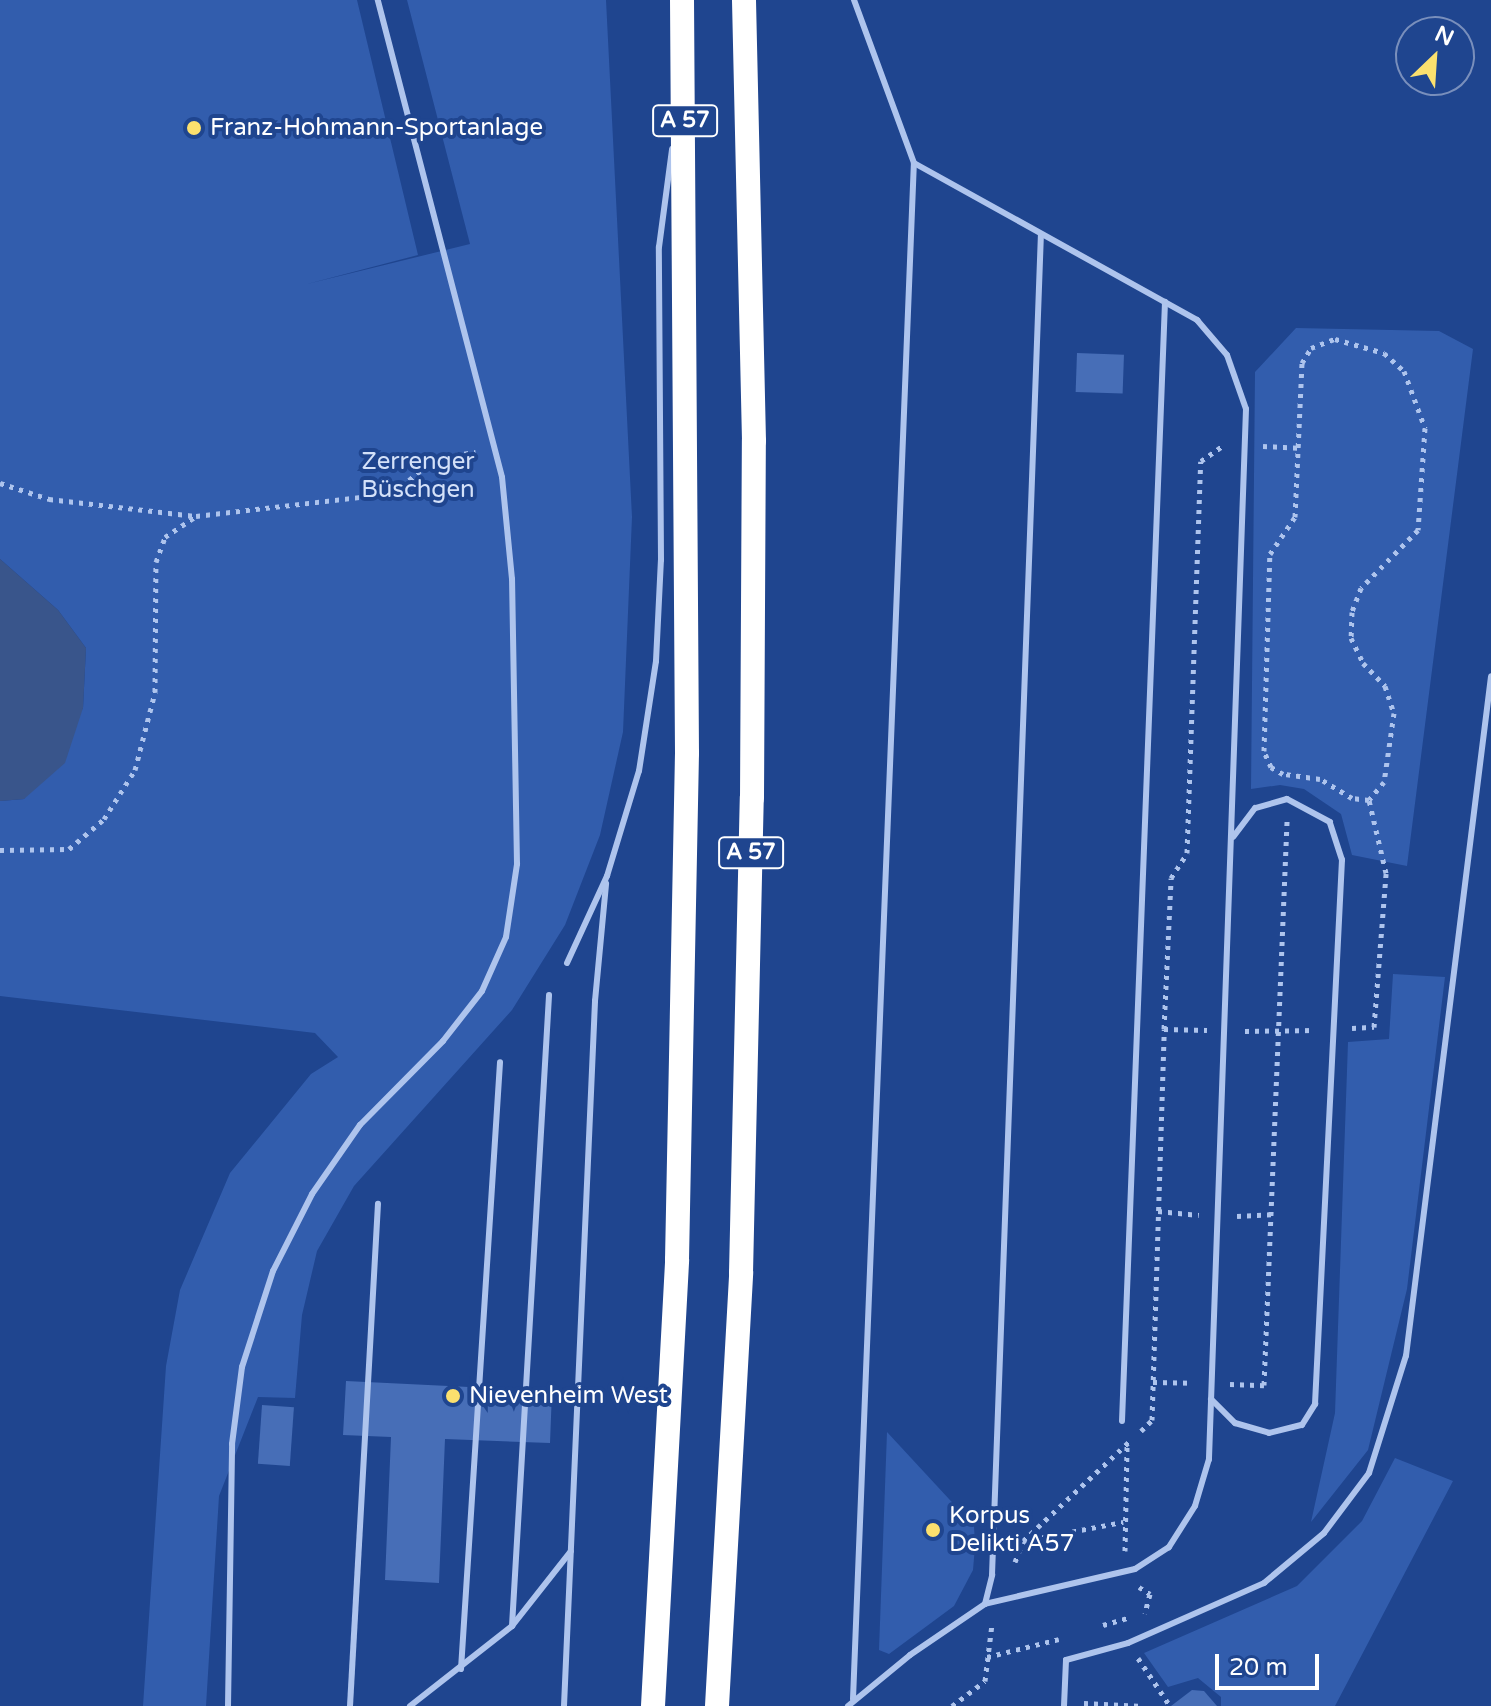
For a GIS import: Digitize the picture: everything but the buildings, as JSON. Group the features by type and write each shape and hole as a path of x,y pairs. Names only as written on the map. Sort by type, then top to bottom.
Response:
{"highway":[{"name":"A 57","path":"653,1706 677,1260 687,753 682,0"},
{"name":"A 57","path":"717,1706 741,1273 752,798 754,441 744,0"}],"lane":[{"path":"228,1706 232,1444 242,1367 273,1271 312,1194 360,1125 443,1041 482,991 496,966 515,896 519,829 512,579 497,449 378,0"},
{"path":"851,1702 914,163 854,0"},
{"path":"567,963 607,876 639,771 656,661 661,560 659,247 684,58"},
{"path":"851,1702 985,1604 1135,1569 1169,1547 1195,1506 1209,1459 1246,409 1227,355 1197,320 914,163"},
{"path":"985,1604 992,1575 1041,235"},
{"path":"1122,1421 1165,302"},
{"path":"1064,1704 1066,1660 1128,1643 1264,1583 1324,1533 1369,1473 1385,1433 1406,1356 1418,1282 1491,676"},
{"path":"1211,1399 1235,1423 1269,1433 1302,1425 1315,1404 1342,860 1330,822 1287,799 1255,808 1233,837"},
{"path":"564,1706 595,1001 607,876"},
{"path":"512,1626 549,995"},
{"path":"461,1669 500,1062"},
{"path":"350,1706 378,1204"},
{"path":"410,1706 512,1626 571,1551"}],"path":[{"path":"1335,339 1359,343 1384,353 1404,371 1425,428 1418,530 1361,588 1352,612 1351,638 1363,663 1385,686 1394,713 1384,782 1369,800 1271,767 1264,751 1270,554 1295,517 1302,363 1311,348 1335,339"},
{"path":"1164,1029 1171,878 1187,853 1201,461 1221,444 1298,448"},
{"path":"0,483 49,499 196,516 394,493 435,458 497,449"},
{"path":"0,850 69,849 104,819 135,770 159,656 156,562 165,537 196,516"},
{"path":"1153,1382 1264,1385 1289,773"},
{"path":"1333,1028 1374,1027 1386,873 1369,800"},
{"path":"1023,1541 1123,1522"},
{"path":"1128,1643 1170,1706"},
{"path":"1064,1704 1143,1706"}],"green space":[{"name":"Zerrenger Büschgen","path":"0,0 357,0 418,255 307,284 470,244 407,0 606,0 632,517 623,732 600,835 565,925 512,1010 354,1186 317,1251 302,1315 295,1398 258,1397 219,1496 206,1706 143,1706 166,1366 180,1290 230,1173 311,1074 338,1057 315,1033 0,996 0,801 24,799 83,708 86,648 58,610 0,559"},
{"path":"1296,328 1439,331 1473,349 1407,866 1352,855 1341,814 1304,789 1280,785 1251,789 1255,372"},
{"path":"1393,974 1445,977 1407,1289 1368,1450 1311,1522 1335,1413 1348,1042 1389,1039"},
{"path":"887,1432 974,1526 975,1546 973,1570 954,1606 889,1654 879,1650"},
{"path":"1395,1458 1453,1481 1335,1706 1221,1706 1221,1697 1198,1678 1168,1687 1144,1653 1297,1586 1362,1521"}],"shaded area":[{"path":"0,559 58,610 86,648 83,708 65,763 24,799 0,801"}],"place":[{"name":"Franz-Hohmann-Sportanlage","path":"194,128"},
{"name":"Nievenheim West","path":"453,1396"},
{"name":"Korpus Delikti A57","path":"933,1530"}]}
